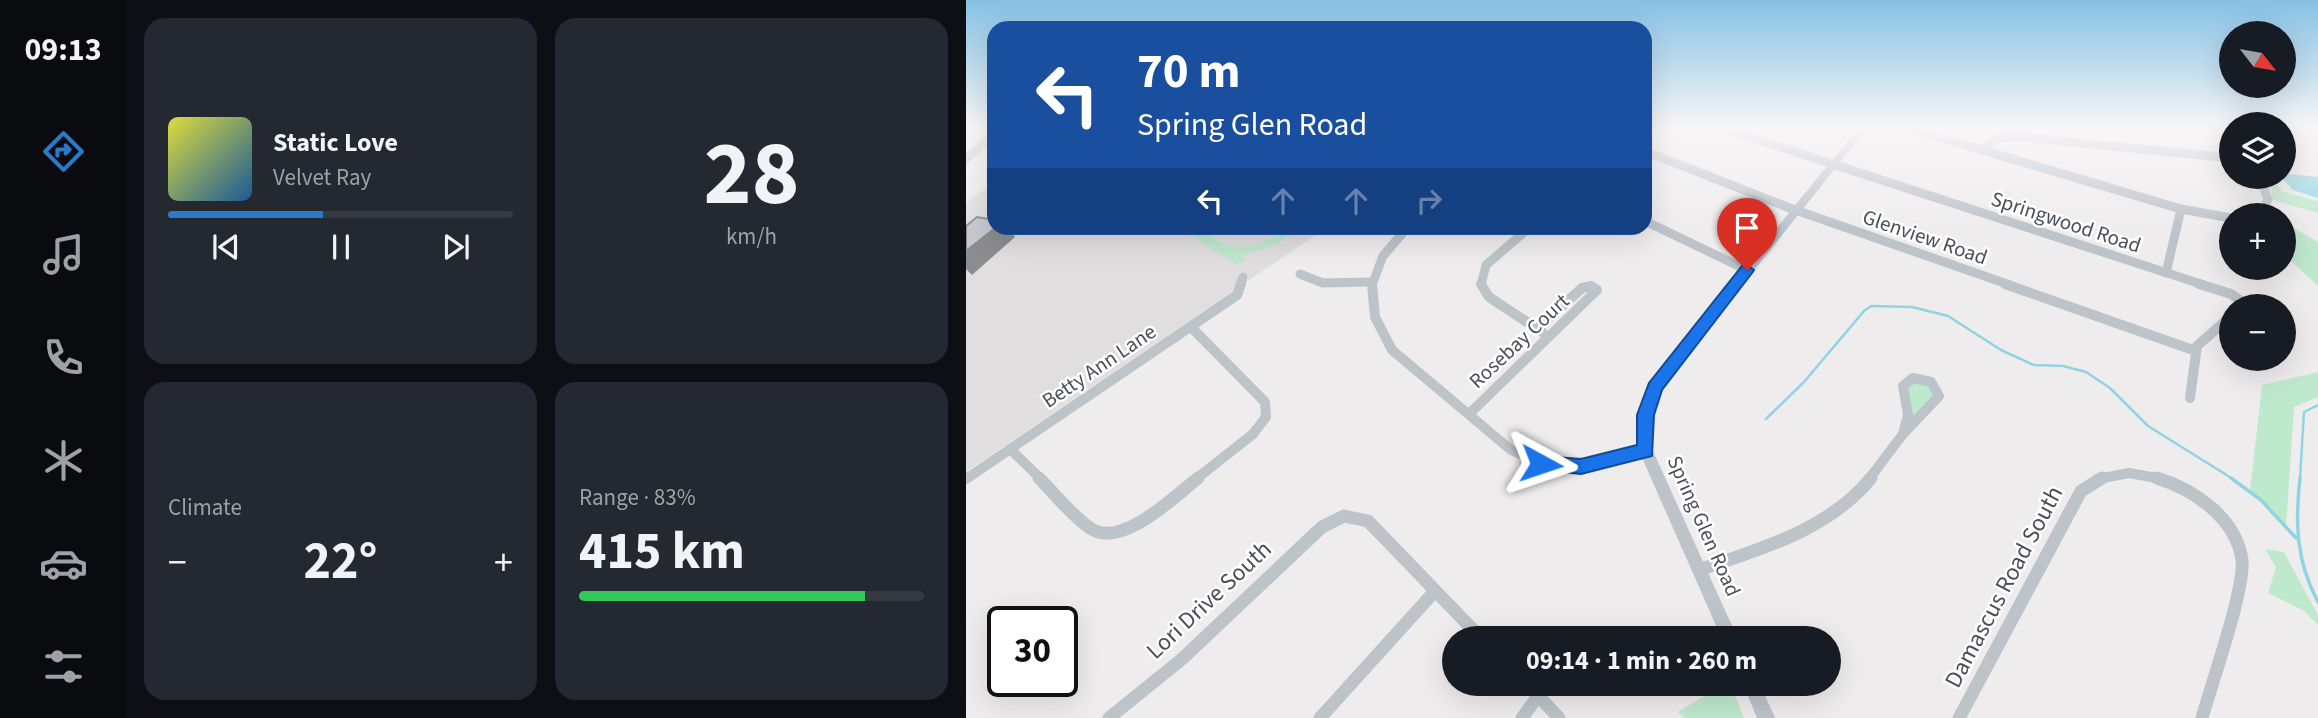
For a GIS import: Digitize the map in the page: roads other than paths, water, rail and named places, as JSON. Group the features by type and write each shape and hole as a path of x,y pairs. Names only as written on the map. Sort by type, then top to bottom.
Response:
{"street":[{"name":"Glenview Road","path":"1670,161 1795,209 2196,351"},
{"name":"Springwood Road","path":"1819,161 2166,273 2219,294"},
{"name":"Spring Glen Road","path":"1724,626 1646,451 1646,415 1655,388 1836,161"},
{"path":"2017,161 2181,209 2219,216"},
{"path":"2166,273 2181,209"},
{"path":"1652,224 1747,270"},
{"path":"1400,235 1389,247 1371,282 1373,316 1380,335 1392,350 1511,450 1541,464 1581,466 1646,451"},
{"path":"1521,235 1486,265 1481,285 1489,296 1550,338"},
{"path":"1300,274 1323,283 1371,282"},
{"name":"Betty Ann Lane","path":"966,479 1237,295 1243,277"},
{"name":"Rosebay Court","path":"1469,414 1596,294 1595,288 1582,288 1537,329"},
{"path":"1010,449 1092,530 1104,534 1116,533 1145,520 1253,434 1266,417 1265,402 1191,327"},
{"path":"2190,398 2197,346 2219,327"},
{"path":"1699,570 1794,535 1821,521 1865,485 1903,434 1939,396 1937,388 1931,382 1913,378 1903,386 1908,415 1903,434"},
{"name":"Damascus Road South","path":"1959,718 2081,491 2091,481 2106,475 2133,473 2168,481 2204,501 2227,524 2239,548 2241,576 2202,718"},
{"name":"Lori Drive South","path":"1109,718 1182,659 1322,527 1340,516 1352,515 1368,521 1435,591"},
{"path":"1320,718 1435,591 1469,626"},
{"path":"1522,718 1538,696 1559,718"},
{"path":"1756,696 1766,718"}],"water":[{"path":"2296,174 2318,177 2318,198 2293,190 2296,189"}],"waterway":[{"path":"1766,419 1804,382 1864,311 1871,306 1912,307 1948,316 2001,350 2034,365 2063,366 2086,372 2110,388 2148,426 2233,479"},
{"path":"2300,479 2304,412 2318,405"},
{"path":"2231,478 2261,500 2296,538"},
{"path":"2300,478 2298,526 2301,557 2318,602"}]}
